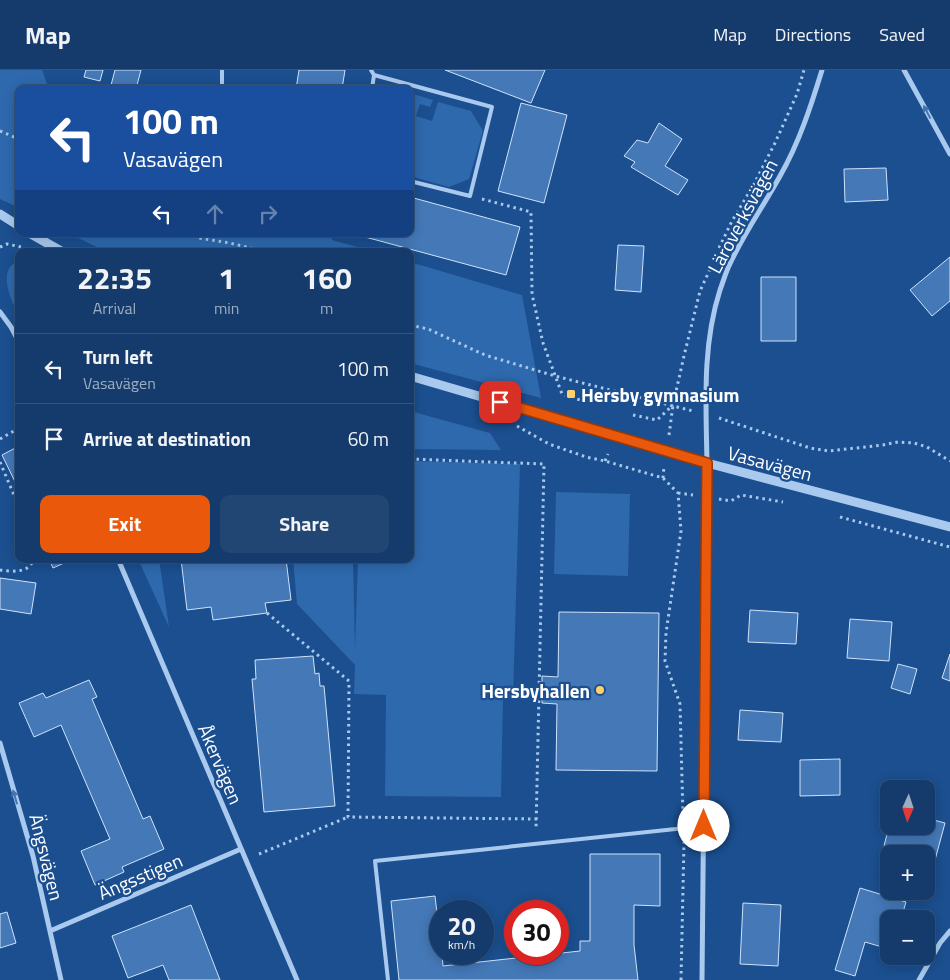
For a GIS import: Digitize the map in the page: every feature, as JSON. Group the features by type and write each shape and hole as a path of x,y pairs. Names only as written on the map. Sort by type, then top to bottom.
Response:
{"street":[{"name":"Läroverksvägen","path":"702,980 707,463 705,385 709,336 727,269 781,174 803,127 822,70"},
{"path":"904,70 950,154"},
{"path":"0,214 15,223"},
{"path":"36,237 56,248"},
{"path":"0,312 15,334"},
{"name":"Vasavägen","path":"414,377 707,463 950,527"},
{"name":"Åkervägen","path":"120,563 297,980"},
{"name":"Ängsvägen","path":"0,743 32,856 61,980"},
{"name":"Ängsstigen","path":"50,931 241,849"},
{"path":"919,980 940,943 950,931"}],"lane":[{"path":"222,70 222,85"},
{"path":"371,70 374,75 373,85"},
{"path":"374,75 411,85"},
{"path":"414,86 492,107 470,196 414,181"},
{"path":"388,980 375,861 704,826"}],"path":[{"path":"0,131 15,137"},
{"path":"470,196 532,212 532,294 543,343 562,394 583,401"},
{"path":"196,237 250,248"},
{"path":"0,248 7,244 24,248"},
{"path":"414,326 428,329 484,355 555,376 706,414 810,448 829,451 898,442 914,443 927,447 950,462"},
{"path":"633,415 657,420 673,405"},
{"path":"510,422 549,444 586,457 663,478 678,493 732,501 741,495 786,502"},
{"path":"0,438 15,430"},
{"path":"605,461 608,454"},
{"path":"414,459 544,464 536,844"},
{"path":"0,462 15,498"},
{"path":"678,493 681,531 666,633 665,661 680,704 685,844 681,980"},
{"path":"831,515 950,548"},
{"path":"0,570 23,570 32,563"},
{"path":"267,614 349,681 348,816"},
{"path":"258,855 348,816 537,819"}],"shaded area":[{"path":"0,70 42,70 48,85 15,85 15,206 0,199"},
{"path":"414,94 433,100 430,107 420,104 416,116 432,121 438,102 471,111 483,131 469,179 449,187 414,177"},
{"path":"76,237 332,237 332,240 361,248 99,248"},
{"path":"414,263 522,295 541,398 414,364"},
{"path":"15,264 15,308 8,288 7,274 9,268"},
{"path":"414,412 490,433 501,450 414,449"},
{"path":"414,461 520,464 513,697 503,697 501,797 385,796 386,695 354,694 355,665 297,604 293,563 353,563 355,649 358,563 414,563"},
{"path":"556,492 630,494 628,576 554,574"},
{"path":"140,563 160,563 169,627"}],"building":[{"path":"86,70 103,70 100,81 84,77"},
{"path":"115,70 141,70 137,85 111,85"},
{"path":"299,70 345,70 343,85 297,85"},
{"path":"445,70 545,70 531,103"},
{"path":"521,103 567,115 544,203 498,191"},
{"path":"659,123 682,139 665,166 688,180 678,195 631,167 635,162 624,156 637,140 648,143"},
{"path":"886,168 888,200 845,202 844,169"},
{"path":"414,198 520,227 506,275 414,250 414,248 406,248 365,237 414,237"},
{"path":"618,245 644,246 641,292 615,290"},
{"path":"950,257 950,301 932,316 910,290"},
{"path":"761,277 796,277 796,341 761,341"},
{"path":"15,448 15,482 2,455"},
{"path":"51,563 64,563 53,568"},
{"path":"181,563 286,563 291,600 265,603 267,613 213,620 211,607 187,610"},
{"path":"0,578 36,583 31,614 0,609"},
{"path":"750,610 798,613 796,644 748,642"},
{"name":"Hersbyhallen","path":"559,612 659,613 657,771 556,770 557,704 542,703 542,676 558,677"},
{"path":"850,619 892,622 889,661 847,658"},
{"path":"950,654 950,681 942,678"},
{"path":"313,656 315,674 319,673 320,686 324,686 335,806 264,812 252,679 256,679 255,660"},
{"path":"898,664 917,669 910,694 891,688"},
{"path":"89,680 97,697 92,699 143,819 150,816 164,849 122,867 124,872 95,885 81,851 110,839 61,725 34,737 19,703 43,693 46,698"},
{"path":"740,710 783,713 781,742 738,740"},
{"path":"840,759 840,795 800,796 800,760"},
{"path":"935,820 945,823 935,860 935,845 884,845 887,835 935,835"},
{"path":"590,854 660,854 660,906 634,905 634,945 638,980 399,980 391,901 435,896 435,900 429,900 429,965 494,965 494,960 504,959 504,965 569,965 569,952 580,951 580,941 590,941"},
{"path":"860,888 880,894 880,900 906,902 904,910 880,910 880,946 865,942 855,976 835,970"},
{"path":"743,903 781,905 778,966 740,964"},
{"path":"191,905 220,980 169,980 163,965 128,978 112,936"},
{"path":"7,912 16,943 0,948 0,914"}],"place":[{"name":"Hersby gymnasium","path":"571,394"},
{"name":"Hersbyhallen","path":"600,690"}],"route":[{"path":"500,402 707,463 704,826"}]}
